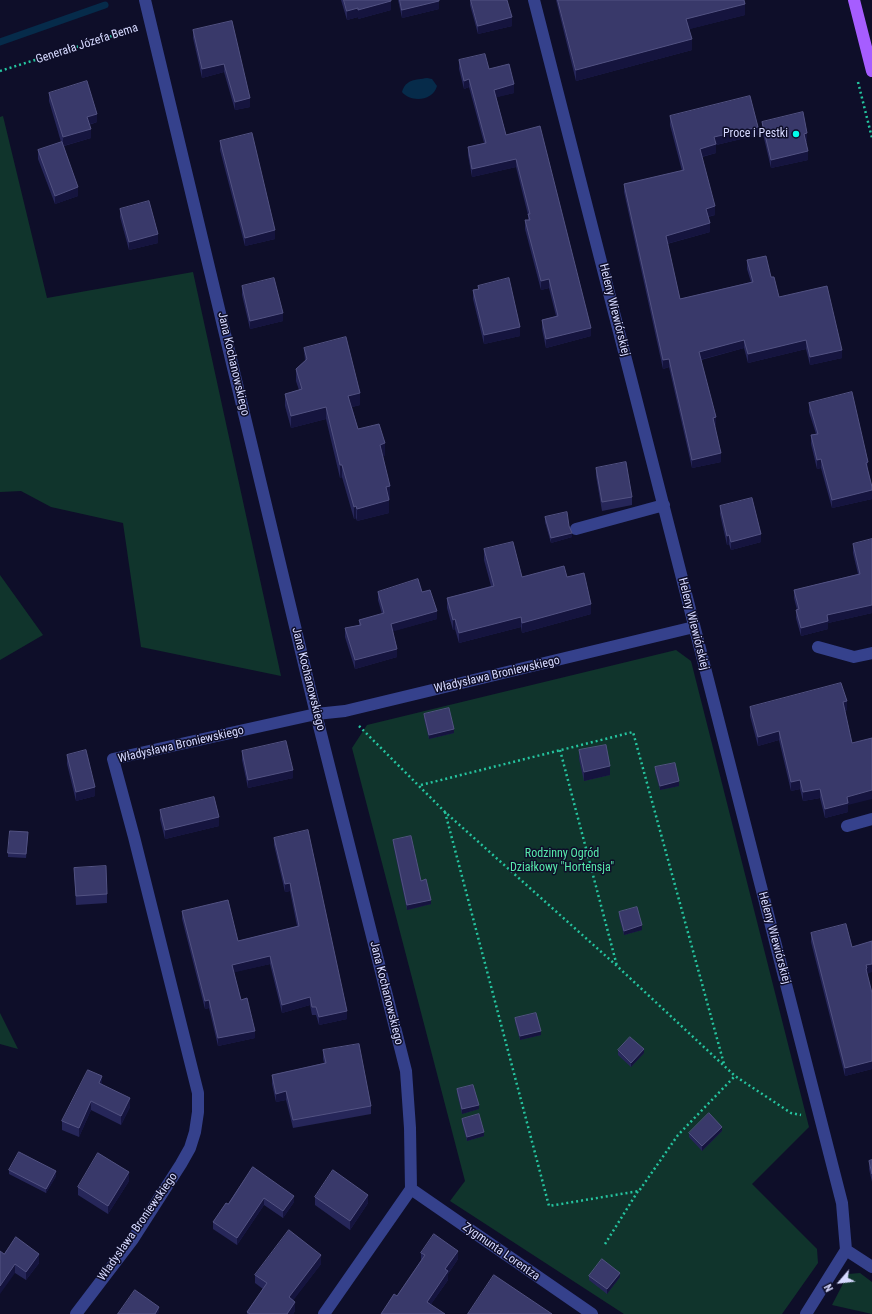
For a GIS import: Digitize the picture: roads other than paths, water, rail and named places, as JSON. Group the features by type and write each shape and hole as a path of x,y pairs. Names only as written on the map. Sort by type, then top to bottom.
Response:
{"main road":[{"path":"854,0 872,71"}],"street":[{"name":"Generała Józefa Bema","path":"145,0 151,23"},
{"name":"Heleny Wiewiórskiej","path":"534,0 842,1203 846,1250"},
{"name":"Jana Kochanowskiego","path":"151,23 316,714 406,1072 410,1128 411,1189"},
{"path":"576,529 664,505"},
{"name":"Władysława Broniewskiego","path":"76,1314 133,1239 159,1201 190,1148 198,1112 196,1086 113,759 316,714 345,711 694,628"},
{"path":"818,647 854,657 872,653"},
{"path":"847,826 872,819"},
{"path":"324,1314 411,1189"},
{"name":"Zygmunta Lorentza","path":"411,1189 592,1314"},
{"path":"807,1314 846,1250 872,1267"}],"water":[{"path":"427,78 432,79 437,86 431,95 421,99 416,99 406,96 402,92 409,82"}],"waterway":[{"path":"0,42 105,5"}],"place":[{"name":"Proce i Pestki","path":"796,134"}],"park label":[{"name":"Rodzinny Ogród Działkowy \"Hortensja\"","path":"562,861"}]}
